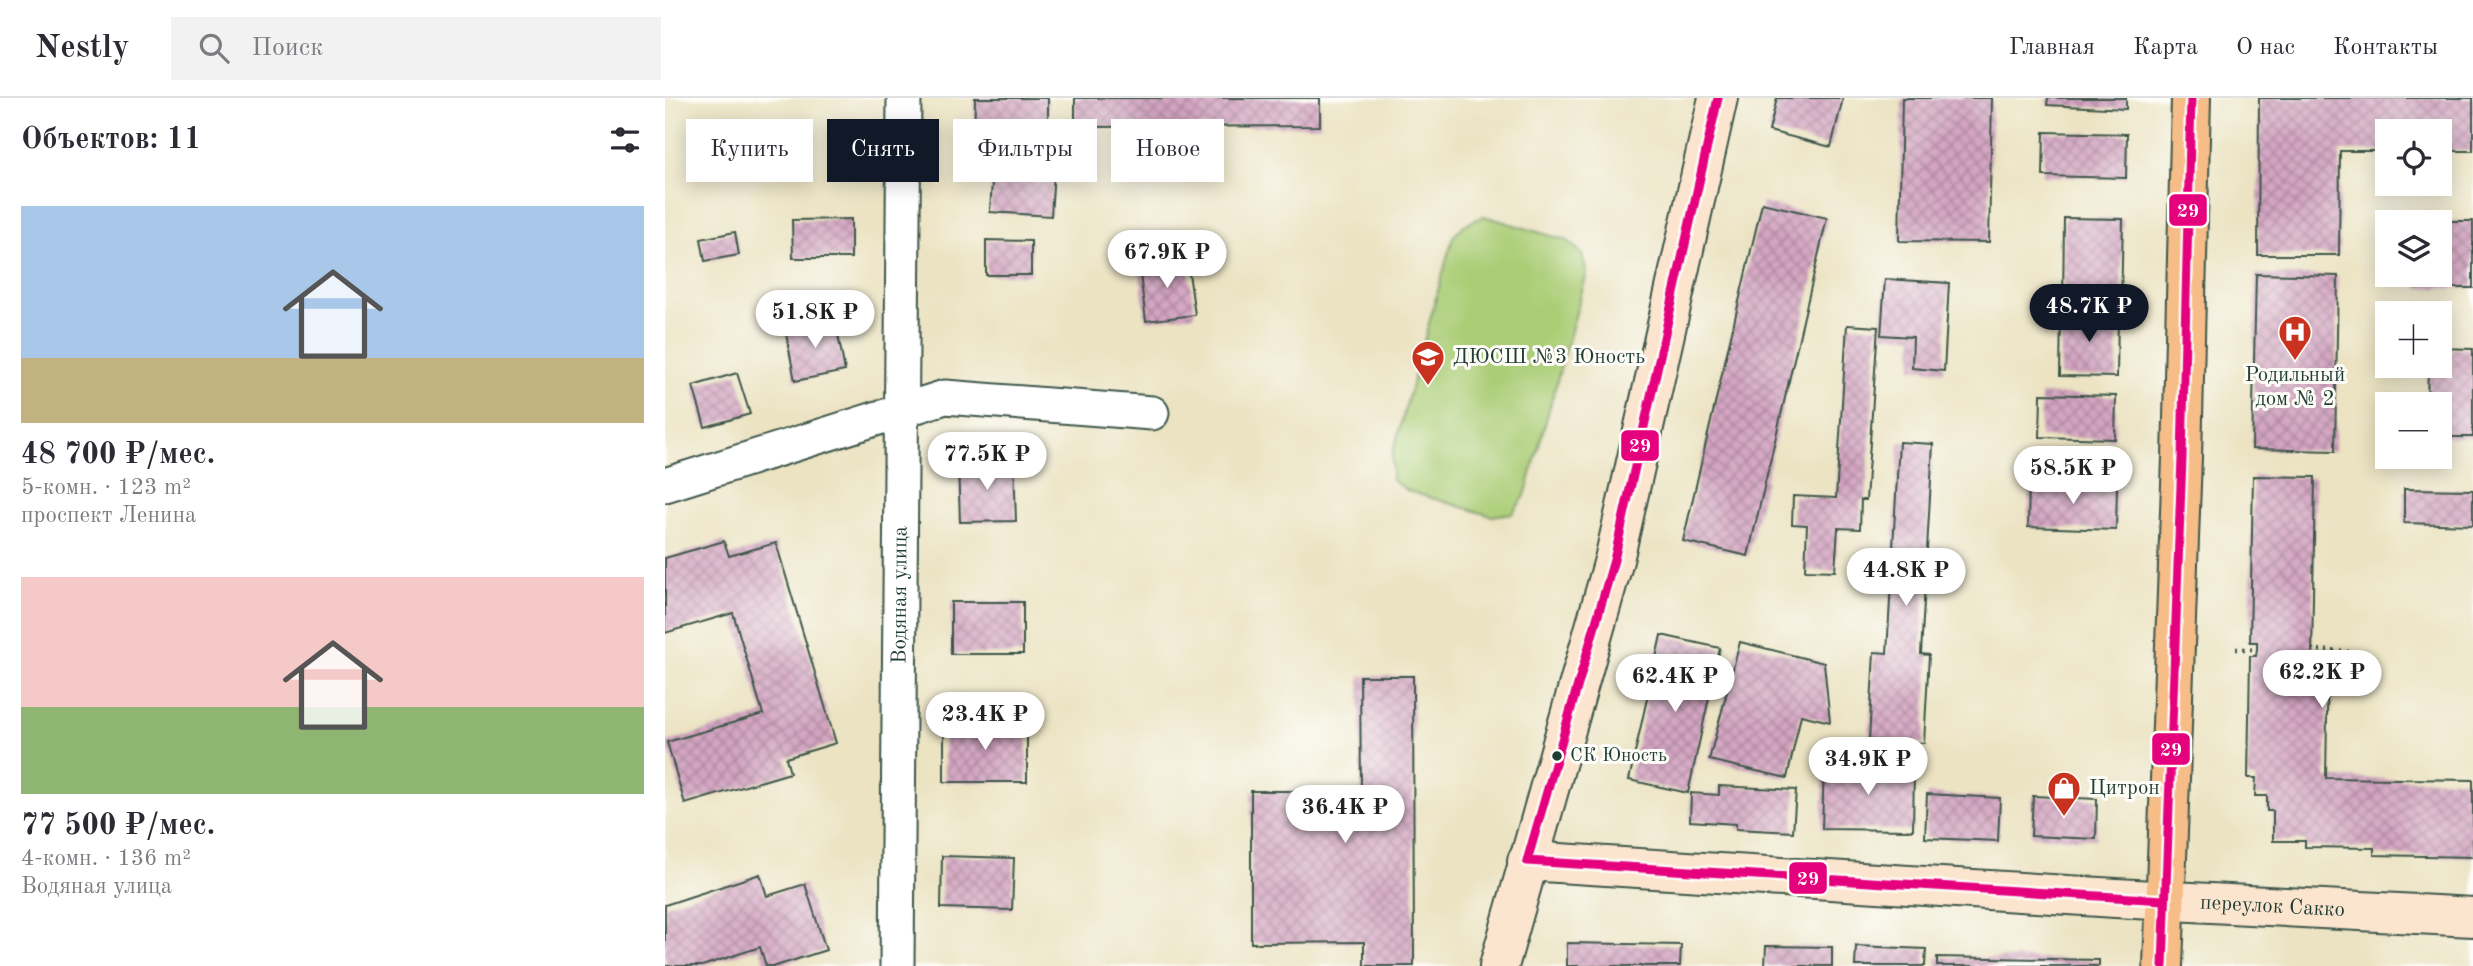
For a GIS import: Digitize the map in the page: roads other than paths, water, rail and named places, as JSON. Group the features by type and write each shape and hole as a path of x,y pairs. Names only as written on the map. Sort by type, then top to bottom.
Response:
{"main road":[{"path":"2163,966 2182,458 2191,98"}],"street":[{"name":"Водяная улица","path":"897,966 904,98"},
{"path":"1499,966 1614,560 1718,98"},
{"path":"665,485 945,397 1152,413"},
{"name":"переулок Сакко","path":"1527,862 2473,917"}],"place":[{"name":"Родильный дом № 2","path":"2295,362"},
{"name":"ДЮСШ №3 Юность","path":"1428,387"},
{"name":"СК Юность","path":"1557,756"},
{"name":"Цитрон","path":"2064,818"}]}
